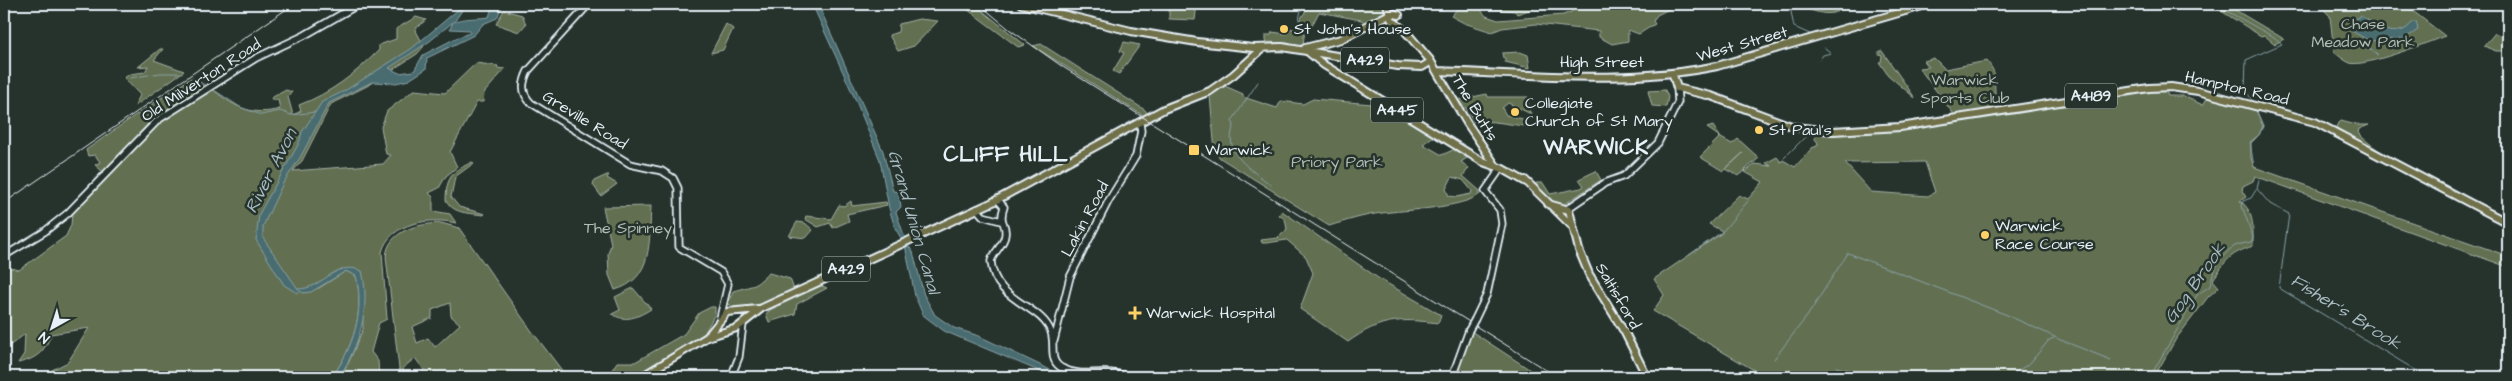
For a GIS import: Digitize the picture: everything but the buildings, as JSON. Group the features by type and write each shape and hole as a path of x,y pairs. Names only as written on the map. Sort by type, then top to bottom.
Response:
{"main road":[{"path":"1021,4 1171,38 1224,46 1263,48"},
{"path":"1388,4 1392,20 1400,19"},
{"path":"1388,4 1400,19"},
{"name":"West Street","path":"1673,75 1715,67 1929,4"},
{"path":"1390,15 1400,19"},
{"name":"A429","path":"1310,49 1348,36 1390,15"},
{"name":"The Butts","path":"1400,19 1427,53 1450,96 1489,158 1500,168"},
{"path":"1420,45 1427,64 1438,71"},
{"name":"A429","path":"762,308 908,239 998,200 1139,127 1164,109 1216,88 1263,48 1310,49 1398,66 1422,67 1427,64"},
{"name":"A445","path":"1310,49 1324,65 1478,158 1500,168"},
{"path":"1427,53 1427,64"},
{"name":"High Street","path":"1438,71 1629,79 1673,75"},
{"path":"1673,75 1677,88"},
{"name":"Hampton Road","path":"1677,88 1701,93 1804,129 1855,130 1937,122 2112,93 2160,87 2189,89 2287,113 2322,125 2508,223"},
{"path":"1478,158 1489,158"},
{"path":"1500,168 1526,182 1548,204 1564,211"},
{"name":"Saltisford","path":"1564,211 1588,274 1625,333 1647,377"},
{"path":"707,337 720,320 734,310 762,308"},
{"path":"641,377 707,337 729,330 744,322 762,308"},
{"path":"734,310 744,313 744,322"},
{"path":"720,320 720,326 729,330"}],"street":[{"name":"Old Milverton Road","path":"4,256 60,220 153,124 256,58 308,33 359,4"},
{"name":"Greville Road","path":"589,4 528,71 523,82 525,96 531,103 629,164 659,171 672,177 678,186 679,247 724,274 728,286 724,300"},
{"path":"1564,211 1605,183 1624,176 1656,146 1663,136 1677,103 1677,88"},
{"name":"Lakin Road","path":"1054,341 1070,277 1109,200 1136,156 1139,127"},
{"path":"1452,377 1469,330 1486,294 1502,224 1500,210 1485,192 1500,168"},
{"path":"998,200 1004,206 1000,215 1005,228 1005,236 991,260 992,270 1009,296 1050,329 1054,341 1052,357 1062,369 1076,372 1108,370 1128,377"},
{"path":"977,209 983,216 1001,221"},
{"path":"991,218 1002,212"},
{"path":"724,300 734,310"},
{"path":"720,320 724,300"},
{"path":"731,377 738,360 744,322"},
{"path":"1050,329 1060,323"},
{"path":"729,330 737,334 740,341"}],"green space":[{"path":"960,4 974,4 1025,45 1018,47"},
{"path":"1185,4 1197,4 1195,20 1169,19 1169,8 1184,9"},
{"path":"1306,4 1382,4 1385,12 1368,24 1361,20 1319,12 1309,31 1305,30 1303,44 1266,42 1266,35 1271,35 1272,32 1286,34 1287,28 1301,30 1299,29 1300,20 1308,7"},
{"path":"1471,4 1476,4 1486,16 1498,20 1563,15 1571,12 1578,4 1679,4 1657,15 1653,21 1655,24 1639,34 1628,30 1628,41 1612,44 1599,37 1599,31 1536,24 1502,28 1492,32 1464,23 1451,16 1458,8 1465,6 1468,10"},
{"path":"1489,4 1547,4 1517,14 1515,11 1494,9"},
{"path":"1757,4 1848,4 1841,10 1828,14 1793,7 1750,10"},
{"path":"2210,4 2225,4 2284,39 2275,44 2264,35 2261,36"},
{"name":"Chase Meadow Park","path":"2404,4 2445,36 2368,62 2350,63 2334,52 2330,16 2319,5"},
{"path":"504,10 522,15 526,24 519,32 496,24"},
{"path":"416,17 426,20 415,29 424,46 417,54 367,86 331,104 302,161 293,171 383,164 391,155 386,154 381,127 387,111 414,90 445,93 476,63 498,66 497,68 505,69 484,93 483,102 477,102 450,152 457,167 446,176 439,188 429,193 433,197 433,211 450,214 456,223 435,221 413,224 393,234 386,242 382,252 387,319 379,323 371,352 378,361 379,377 339,377 348,364 363,329 362,272 346,270 310,290 319,288 346,271 356,276 359,303 355,329 346,354 332,377 38,377 68,362 89,328 51,334 46,346 39,354 18,363 24,354 25,334 4,350 4,266 19,270 66,236 71,225 72,214 144,137 162,121 211,88 235,105 260,112 280,109 278,100 273,101 271,98 286,90 292,92 288,97 293,115 301,111 299,105 322,95 352,75 379,50 379,45 396,39 396,29"},
{"path":"919,19 938,21 914,46 898,51 889,35 898,32 899,24"},
{"path":"726,24 733,29 723,50 711,53"},
{"path":"2495,33 2508,39 2508,45 2504,51 2496,51 2484,46"},
{"path":"1124,42 1140,45 1119,74 1113,71 1124,53 1120,51"},
{"path":"1041,44 1145,110 1148,114 1147,118 1033,46"},
{"path":"160,49 163,49 154,60 184,71 135,106 140,95 124,78 130,74 145,72 148,66 138,67"},
{"path":"1879,51 1882,51 1915,98 1888,75 1879,62 1881,62 1882,56 1879,55"},
{"path":"1520,52 1528,55 1530,68 1505,62 1502,53"},
{"name":"Warwick Sports Club","path":"1934,58 1945,69 1987,61 1995,76 1996,108 1955,116 1919,68 1929,67 1924,61"},
{"path":"191,78 205,87 150,122 143,119 148,124 103,172 95,165 100,162 95,155 88,156 86,150 137,114 143,118 139,113"},
{"name":"Priory Park","path":"1225,86 1243,94 1243,97 1277,108 1281,101 1303,104 1313,99 1372,104 1377,100 1435,135 1423,144 1442,155 1457,148 1470,156 1461,162 1469,168 1463,176 1479,190 1480,194 1472,199 1448,205 1375,214 1329,226 1220,158 1215,152 1210,96","holes":["1452,177 1463,180 1472,191 1471,194 1457,197 1449,196 1446,189"]},
{"path":"1665,90 1668,97 1666,107 1652,106 1648,91"},
{"name":"Warwick Race Course","path":"2144,91 2166,91 2168,96 2183,96 2203,105 2209,95 2255,108 2263,126 2259,135 2251,143 2251,158 2254,167 2508,256 2508,267 2255,176 2253,181 2243,186 2242,191 2246,197 2240,201 2251,215 2253,246 2233,255 2221,267 2213,280 2219,287 2208,297 2176,339 2154,377 1754,377 1759,373 1653,311 1664,295 1654,279 1722,233 1722,231 1709,224 1739,195 1748,199 1763,182 1745,172 1755,164 1771,166 1766,163 1777,157 1781,162 1783,160 1795,167 1812,148 1817,146 1818,143 1814,132 1925,126","holes":["1925,162 1935,192 1928,196 1871,192 1845,163"]},
{"path":"1487,94 1488,97 1528,97 1531,114 1508,103 1502,108 1506,115 1527,120 1524,126 1493,122 1474,122 1468,111 1458,100"},
{"path":"2341,121 2356,125 2369,125 2359,129 2358,133 2371,145 2417,170 2413,172 2339,131 2336,126"},
{"path":"1713,126 1721,138 1732,144 1738,139 1759,158 1738,176 1726,169 1743,153 1723,171 1700,157 1720,137 1707,128"},
{"path":"472,162 474,163 455,177 451,197 459,207 485,214 483,215 457,210 449,205 446,200 447,186 452,176 455,172"},
{"path":"1596,171 1601,180 1563,205 1550,201 1534,186 1536,183 1543,183 1550,194 1581,188 1584,186 1579,179"},
{"path":"609,175 607,178 617,184 601,196 593,185 594,181"},
{"path":"851,201 852,206 886,202 887,205 847,214 849,221 833,228 830,223 818,227 805,219 806,216 831,219 839,205 844,206"},
{"name":"The Spinney","path":"651,206 649,244 643,267 637,277 628,285 615,290 609,275 608,254 611,244 603,207"},
{"path":"1282,211 1378,278 1441,315 1438,323 1390,322 1359,334 1348,342 1300,309 1313,273 1306,257 1287,240 1262,243 1261,240 1278,238 1287,229 1285,219 1279,215"},
{"path":"797,222 805,223 813,230 806,238 789,236"},
{"path":"441,223 459,228 531,330 567,377 416,377 424,370 415,358 403,368 404,377 400,377 386,257 388,248 392,240 406,230 423,225","holes":["450,303 451,316 460,324 435,347 428,338 417,343 412,327 432,318 432,310"]},
{"path":"769,273 790,279 795,292 778,297 764,305 733,308 728,303 733,291 755,285"},
{"path":"820,285 827,288 797,304 795,314 769,322 766,314 770,310"},
{"path":"633,288 651,309 632,318 617,317 612,314 620,310 615,297"},
{"path":"715,307 715,314 704,334 637,377 607,377 617,362 635,362 684,334 699,313"},
{"path":"1471,331 1541,377 1456,377"}],"water":[{"path":"493,4 503,4 497,18 483,24 474,35 427,58 426,69 409,80 396,83 372,82 329,103 300,158 283,183 263,226 263,238 298,289 307,288 336,271 352,268 362,271 365,299 361,327 346,365 339,377 332,377 346,354 355,329 359,303 356,276 346,271 311,292 303,293 300,291 297,293 284,285 256,240 259,214 299,143 302,132 322,102 346,90 411,49 460,8 463,9 454,22 489,17","holes":["453,22 450,29 470,30 470,33 423,55 414,71 399,73 389,68 430,41"]},
{"name":"Grand Union Canal","path":"812,4 818,4 883,151 893,191 899,192 901,207 896,212 907,244 913,252 924,295 935,315 954,328 979,336 1065,377 1053,377 944,331 923,315 915,296 905,245 895,228 889,208 880,160 856,101"},
{"path":"2360,16 2380,28 2391,31 2403,30 2416,21 2418,30 2404,39 2369,41 2369,47 2378,55 2367,47 2362,47 2366,45 2366,39 2350,30 2350,22"}],"waterway":[{"name":"River Avon","path":"467,6 471,4"},
{"path":"1785,4 1790,7 1794,27 1812,35"},
{"name":"Fisher's Brook","path":"2214,4 2274,37 2282,44 2246,60 2245,89 2253,102"},
{"path":"1297,30 1302,5"},
{"path":"1820,59 1823,55 1831,53 1825,48"},
{"path":"130,78 160,73 180,73"},
{"path":"193,78 208,87"},
{"path":"1258,82 1232,121 1234,125 1231,135 1232,144 1240,160 1271,185"},
{"path":"211,88 240,107 261,115 280,111 291,115 315,112"},
{"name":"Fisher's Brook","path":"2254,167 2250,142 2259,135 2263,126 2256,109"},
{"path":"1784,158 1806,136"},
{"name":"Fisher's Brook","path":"2259,180 2257,189 2270,204 2289,214 2279,288 2427,377"},
{"name":"Gog Brook","path":"2150,377 2197,295 2210,286 2215,269 2222,258 2235,246 2251,242 2253,237 2242,206 2243,201 2251,198 2256,190"},
{"path":"1689,255 1723,231 1748,201"},
{"path":"1843,261 1848,253 2007,315 2057,338"},
{"path":"1774,359 1808,315 1842,262"},
{"path":"2008,377 2030,363 2049,340 2054,338"},
{"path":"2058,339 2111,360"},
{"path":"1836,367 1878,377"},
{"path":"2053,377 2063,370 2076,377"}],"railway":[{"path":"4,203 294,4"},
{"path":"979,4 1009,29 1063,67 1557,377"}],"place":[{"name":"St John's House","path":"1284,29"},
{"name":"Collegiate Church of St Mary","path":"1515,112"},
{"name":"St Paul's","path":"1759,130"},
{"name":"Warwick","path":"1194,150"},
{"name":"Warwick Race Course","path":"1985,235"},
{"name":"Warwick Hospital","path":"1135,313"}],"district":[{"name":"WARWICK","path":"1596,147"},
{"name":"CLIFF HILL","path":"1006,154"}]}
